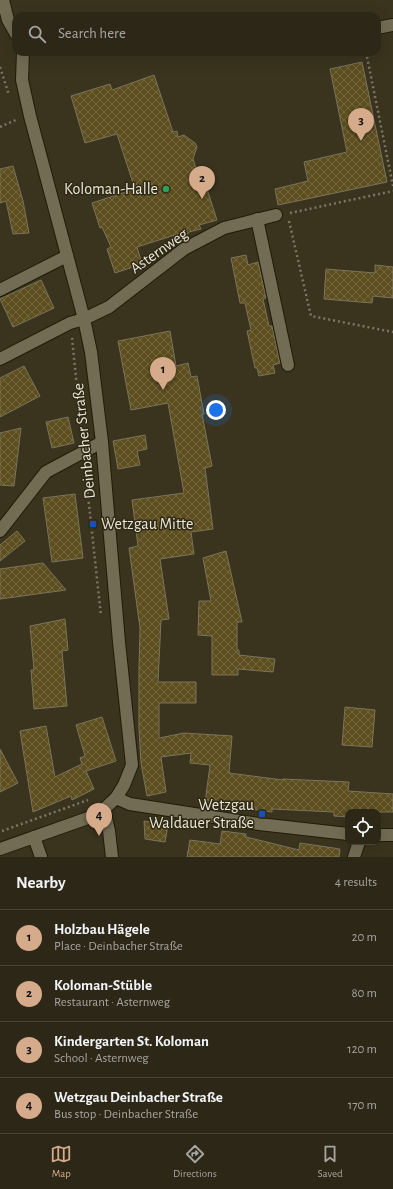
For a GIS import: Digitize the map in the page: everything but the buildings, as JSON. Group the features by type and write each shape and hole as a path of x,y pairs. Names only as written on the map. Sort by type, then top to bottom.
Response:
{"street":[{"path":"2,0 8,20 12,27"},
{"path":"381,27 393,25"},
{"name":"Deinbacher Straße","path":"0,849 88,818 104,808 116,798 124,785 132,765 119,642 102,442 91,352 84,319 30,116 22,80 23,56"},
{"name":"Asternweg","path":"84,319 110,307 184,249 224,228 281,214"},
{"path":"257,219 288,365"},
{"path":"0,290 67,256"},
{"path":"0,359 70,323 84,319"},
{"path":"0,531 46,472 102,442"},
{"path":"116,798 130,804 145,807 259,824 345,834"},
{"path":"104,808 109,831 112,857"},
{"path":"381,835 393,835"},
{"path":"34,837 41,857"},
{"path":"354,857 358,845"}],"path":[{"path":"367,56 393,186"},
{"path":"0,127 18,119"},
{"path":"393,191 281,214 311,316 393,332"},
{"path":"73,353 101,623"},
{"path":"0,832 87,800 94,796"}],"place":[{"name":"Kindergarten St. Koloman","path":"361,141"},
{"name":"Koloman-Halle","path":"166,189"},
{"name":"Koloman-Stüble","path":"202,199"},
{"name":"Holzbau Hägele","path":"163,390"},
{"name":"Wetzgau Mitte","path":"93,524"},
{"name":"Wetzgau Waldauer Straße","path":"262,814"},
{"name":"Wetzgau Deinbacher Straße","path":"99,836"}]}
